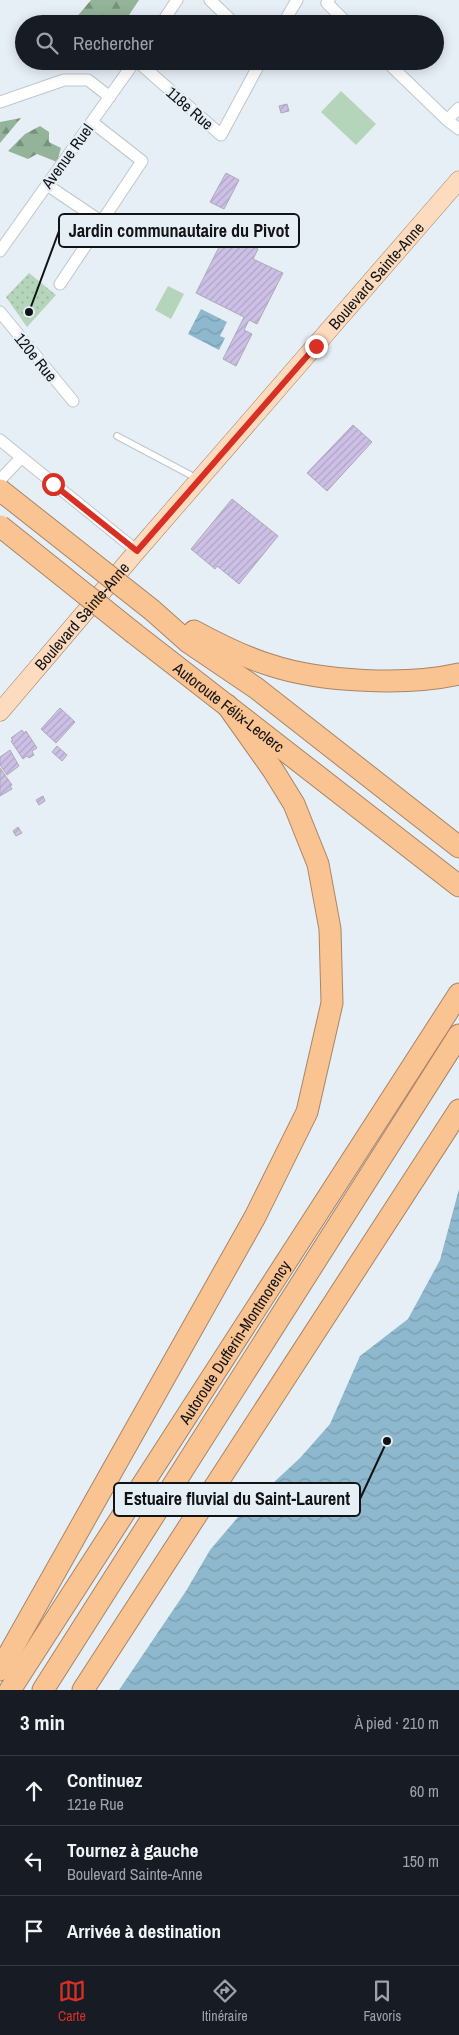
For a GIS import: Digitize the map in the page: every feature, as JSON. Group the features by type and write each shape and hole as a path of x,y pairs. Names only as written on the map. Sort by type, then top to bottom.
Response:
{"highway":[{"path":"0,490 152,610 188,642 256,688 459,847"},
{"name":"Autoroute Félix-Leclerc","path":"0,526 135,634 459,886"},
{"path":"152,610 168,616 228,649 270,666 293,671 365,680 409,680 459,674"},
{"path":"0,1670 255,1217 307,1112 332,1003 330,929 318,864 294,804 273,770 226,705"},
{"name":"Autoroute Dufferin-Montmorency","path":"10,1690 459,994"},
{"name":"Autoroute Dufferin-Montmorency","path":"43,1690 459,1035"},
{"path":"83,1690 459,1110"}],"main road":[{"name":"Boulevard Sainte-Anne","path":"0,712 459,180"}],"street":[{"path":"167,15 177,0"},
{"path":"210,0 226,15"},
{"path":"288,15 297,0"},
{"path":"328,2 340,15"},
{"name":"Avenue Ruel","path":"0,251 130,70"},
{"name":"118e Rue","path":"146,70 221,135 256,70"},
{"path":"395,70 447,120 459,129"},
{"path":"0,102 64,80 88,80 110,97"},
{"path":"447,120 459,108"},
{"path":"60,284 142,161 92,122"},
{"path":"47,185 102,222"},
{"name":"120e Rue","path":"0,312 73,401"},
{"path":"0,440 137,551"},
{"path":"0,480 22,458"}],"lane":[{"path":"116,436 199,480"}],"green space":[{"path":"91,0 139,0 129,15 78,15"},
{"path":"341,91 376,124 356,145 321,112"},
{"path":"21,118 0,143 0,122"},
{"path":"40,126 49,132 49,142 61,148 57,162 37,154 28,159 8,151 25,134"},
{"path":"29,273 56,295 27,327 6,297"},
{"path":"168,286 184,294 171,319 155,310"}],"water":[{"path":"201,309 227,322 220,336 225,338 219,350 188,334"},
{"path":"459,1189 459,1690 119,1690 186,1591 210,1550 244,1510 300,1458 330,1424 360,1356 408,1319 440,1260"}],"building":[{"path":"287,104 289,111 281,113 279,106"},
{"path":"226,173 239,180 224,209 210,202"},
{"path":"226,233 258,249 253,259 283,273 257,324 249,320 244,330 252,334 236,366 223,359 244,317 196,293"},
{"path":"353,425 372,442 327,491 307,473"},
{"path":"232,499 278,536 239,584 217,566 215,569 191,549"},
{"path":"60,708 75,722 56,743 41,729"},
{"path":"22,730 24,733 26,731 37,748 32,751 34,755 23,759 11,741 13,740 11,738"},
{"path":"57,746 67,755 62,761 52,752"},
{"path":"10,750 19,766 7,775 0,765 0,757"},
{"path":"0,768 12,785 10,786 12,789 0,796"},
{"path":"43,796 45,801 39,805 36,800"},
{"path":"18,827 22,833 16,836 13,831"}],"place":[{"name":"Jardin communautaire du Pivot","path":"29,312"},
{"name":"Estuaire fluvial du Saint-Laurent","path":"387,1441"}],"route":[{"path":"53,484 137,551 316,346"}]}
